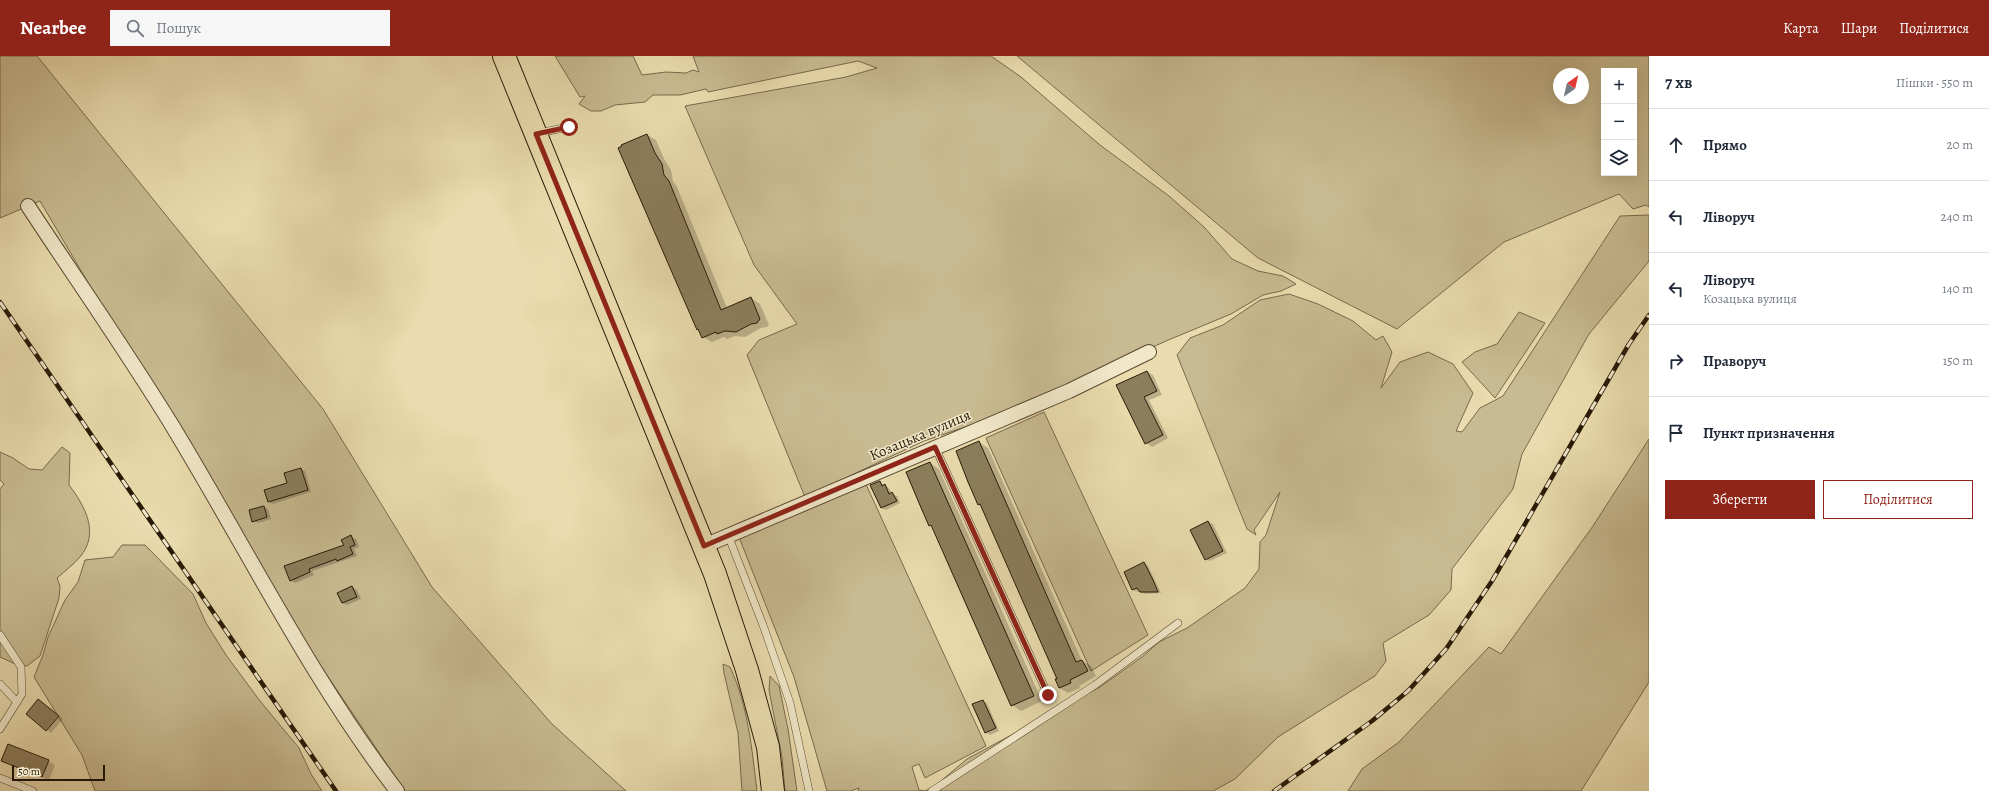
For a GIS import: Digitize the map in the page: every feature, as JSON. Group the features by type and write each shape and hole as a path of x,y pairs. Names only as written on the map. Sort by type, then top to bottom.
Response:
{"main road":[{"path":"504,56 704,546 747,670 768,747 773,791"}],"street":[{"path":"28,206 172,426 308,660 365,749 396,791"},
{"name":"Козацька вулиця","path":"704,546 1069,391 1149,352"}],"lane":[{"path":"536,134 569,127"},
{"path":"935,447 1048,695"},
{"path":"728,535 764,625 790,703 809,791"},
{"path":"932,791 1095,686 1178,623"},
{"path":"0,635 21,666 22,694 0,729"},
{"path":"0,684 17,702"},
{"path":"0,778 33,791"}],"shaded area":[{"path":"0,56 37,56 323,409 432,587 552,724 626,791 405,791 285,613 210,490 40,201 0,218"},
{"path":"555,56 633,56 642,75 666,72 686,73 693,70 699,72 693,56 991,56 1021,77 1100,145 1169,196 1204,227 1232,259 1258,271 1283,276 1296,284 1281,291 1263,295 1231,314 1166,341 1018,409 924,441 805,497 747,355 759,340 797,324 754,265 685,106 846,77 877,68 858,61 708,92 706,89 680,95 653,95 645,102 615,105 601,111 591,111 579,104 585,96 580,97"},
{"path":"1017,56 1649,56 1649,207 1646,205 1633,209 1619,194 1504,242 1397,329 1258,258"},
{"path":"1649,215 1649,261 1589,334 1522,454 1513,489 1452,569 1451,590 1429,615 1383,643 1386,661 1375,676 1278,737 1235,779 1213,791 925,791 935,786 967,759 1100,687 1142,657 1159,642 1187,628 1245,588 1259,569 1260,542 1266,535 1280,492 1254,530 1256,535 1247,529 1177,355 1190,338 1223,325 1260,300 1289,294 1318,304 1353,321 1376,340 1383,336 1392,352 1381,388 1400,362 1428,352 1453,364 1473,393 1456,431 1462,432 1480,408 1503,396 1620,216"},
{"path":"1519,312 1545,323 1495,398 1462,362 1475,352 1497,344"},
{"path":"1044,412 1148,635 1091,671 986,438"},
{"path":"1649,439 1649,682 1581,791 1348,791 1362,769 1399,742 1489,647 1501,654 1593,526"},
{"path":"62,447 70,453 69,485 85,511 90,529 89,539 86,548 80,557 57,578 60,586 59,598 40,656 27,666 13,663 0,657 0,489 4,484 0,480 0,452 13,458 29,469 42,470"},
{"path":"864,480 986,746 925,778 919,764 912,767 919,790 925,791 858,791 859,788 851,791 827,791 794,677 739,537"},
{"path":"122,545 145,545 193,594 206,623 226,655 260,701 299,748 311,774 322,791 95,791 82,755 34,677 43,655 48,637 65,600 78,582 85,560 113,557"},
{"path":"723,664 730,667 741,697 748,728 757,791 742,791 738,733"},
{"path":"770,676 779,686 788,729 797,791 785,791 782,757 769,690"}],"building":[{"path":"647,134 655,153 662,164 664,175 669,181 721,310 751,297 760,319 757,323 751,324 736,332 725,331 717,334 716,332 702,338 698,329 697,330 618,148 622,146 621,145"},
{"path":"1147,371 1157,391 1144,397 1163,435 1145,444 1116,385"},
{"path":"979,441 1076,662 1082,660 1088,671 1070,680 1071,683 1059,688 1055,679 1057,679 980,504 978,505 956,451"},
{"path":"930,462 1034,696 1011,706 906,472"},
{"path":"301,468 308,490 268,502 264,490 287,483 284,473"},
{"path":"880,481 882,486 885,484 889,494 892,492 897,501 881,508 870,485"},
{"path":"264,506 267,517 252,522 249,510"},
{"path":"1208,521 1223,551 1205,560 1190,530"},
{"path":"351,535 355,545 350,547 353,554 337,561 336,559 309,569 310,572 290,581 284,566 344,545 341,540"},
{"path":"1144,562 1158,592 1140,592 1137,588 1132,590 1124,572"},
{"path":"352,586 357,597 342,603 337,593"},
{"path":"38,699 59,716 46,731 26,714"},
{"path":"983,700 996,728 985,733 972,704"},
{"path":"8,744 49,760 42,777 1,761"}],"railway":[{"path":"0,302 336,791"},
{"path":"1274,791 1372,721 1408,691 1446,649 1492,581 1629,344 1649,315"}],"route":[{"path":"569,127 536,134 704,546 935,447 1048,695"}]}
